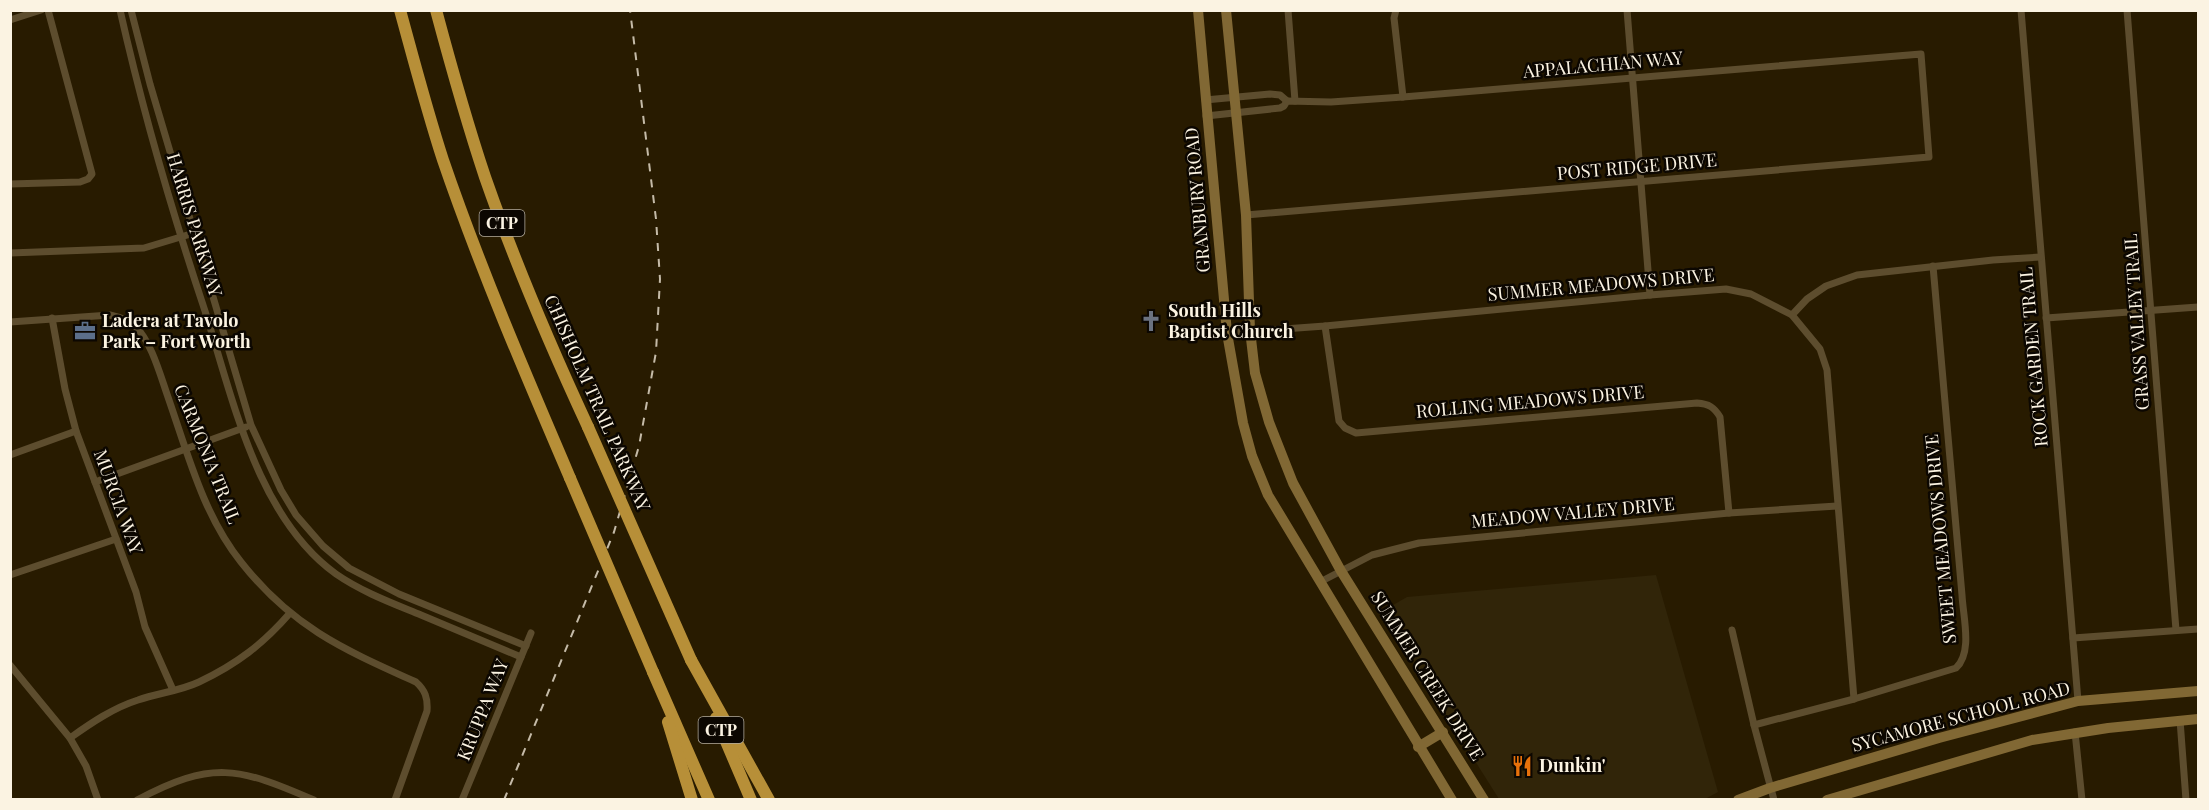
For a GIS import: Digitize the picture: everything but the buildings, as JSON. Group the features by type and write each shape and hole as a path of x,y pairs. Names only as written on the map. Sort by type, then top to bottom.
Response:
{"highway":[{"name":"CTP","path":"400,10 425,103 464,217 502,317 709,800"},
{"name":"CHISHOLM TRAIL PARKWAY","path":"436,10 485,176 506,236 546,336 751,800"},
{"path":"691,660 769,800"},
{"path":"653,672 692,800"}],"main road":[{"name":"GRANBURY ROAD","path":"1198,10 1227,333 1243,423 1252,456 1268,495 1320,582"},
{"path":"1226,10 1246,215 1250,330 1255,373 1269,422 1293,483 1341,571"},
{"name":"SUMMER CREEK DRIVE","path":"1341,571 1484,800"},
{"path":"1320,582 1452,800"},
{"name":"SYCAMORE SCHOOL ROAD","path":"1738,800 1770,788 2024,714 2078,701 2199,691"},
{"path":"1827,800 2032,740 2075,732 2199,719"},
{"path":"1419,747 1443,732"}],"street":[{"path":"10,20 41,10"},
{"path":"10,184 80,182 88,179 92,174 48,10"},
{"name":"HARRIS PARKWAY","path":"120,10 151,139 181,237 243,428 258,468 283,516 305,546 335,573 368,594 521,657"},
{"name":"HARRIS PARKWAY","path":"131,10 150,84 251,425 272,473 296,515 308,531 340,562 370,580 526,646"},
{"path":"1288,10 1291,101"},
{"path":"1396,10 1394,18 1403,97"},
{"path":"1627,10 1650,295"},
{"name":"ROCK GARDEN TRAIL","path":"2021,10 2078,701"},
{"name":"GRASS VALLEY TRAIL","path":"2127,10 2176,630"},
{"name":"APPALACHIAN WAY","path":"1205,100 1270,94 1280,95 1291,101 1331,102 1921,54"},
{"name":"POST RIDGE DRIVE","path":"1246,215 1929,157 1921,54"},
{"name":"APPALACHIAN WAY","path":"1206,116 1280,108 1291,101"},
{"path":"10,253 144,248 194,233"},
{"path":"1792,315 1807,299 1826,286 1857,275 2040,257"},
{"name":"SWEET MEADOWS DRIVE","path":"1754,725 1854,699 1956,668 1964,659 1962,596 1933,266"},
{"name":"SUMMER MEADOWS DRIVE","path":"1227,333 1726,290 1751,294 1792,315 1820,349 1827,370 1854,699"},
{"path":"2046,318 2199,307"},
{"name":"CARMONIA TRAIL","path":"10,322 110,315 123,318 135,326 146,341 156,364 216,524 239,560 261,588 321,636 416,682 423,688 427,711 395,800"},
{"name":"MURCIA WAY","path":"52,318 62,378 76,431 136,592 146,627 173,690"},
{"name":"ROLLING MEADOWS DRIVE","path":"1325,326 1339,421 1345,428 1356,433 1697,403 1708,404 1716,410 1720,417 1729,513"},
{"path":"95,482 251,425"},
{"path":"10,455 76,431"},
{"name":"MEADOW VALLEY DRIVE","path":"1320,582 1372,555 1419,543 1729,513 1838,506"},
{"path":"10,575 116,539"},
{"path":"70,738 95,721 128,704 197,683 251,652 269,637 290,613"},
{"path":"2073,638 2199,629"},
{"path":"1732,630 1774,800"},
{"name":"KRUPPA WAY","path":"462,800 531,633"},
{"path":"10,665 70,738 86,766 98,800"},
{"path":"2180,720 2186,800"},
{"path":"2075,732 2082,800"},
{"path":"137,800 184,777 216,772 264,778 314,800"}],"shaded area":[{"path":"1656,575 1718,792 1705,799 1499,799 1381,612 1407,597"}],"railway":[{"path":"504,800 614,532 639,446 656,352 660,279 656,219 630,10"}],"place":[{"name":"South Hills Baptist Church","path":"1151,321"},
{"name":"Ladera at Tavolo Park – Fort Worth","path":"85,331"},
{"name":"Dunkin'","path":"1522,766"}]}
